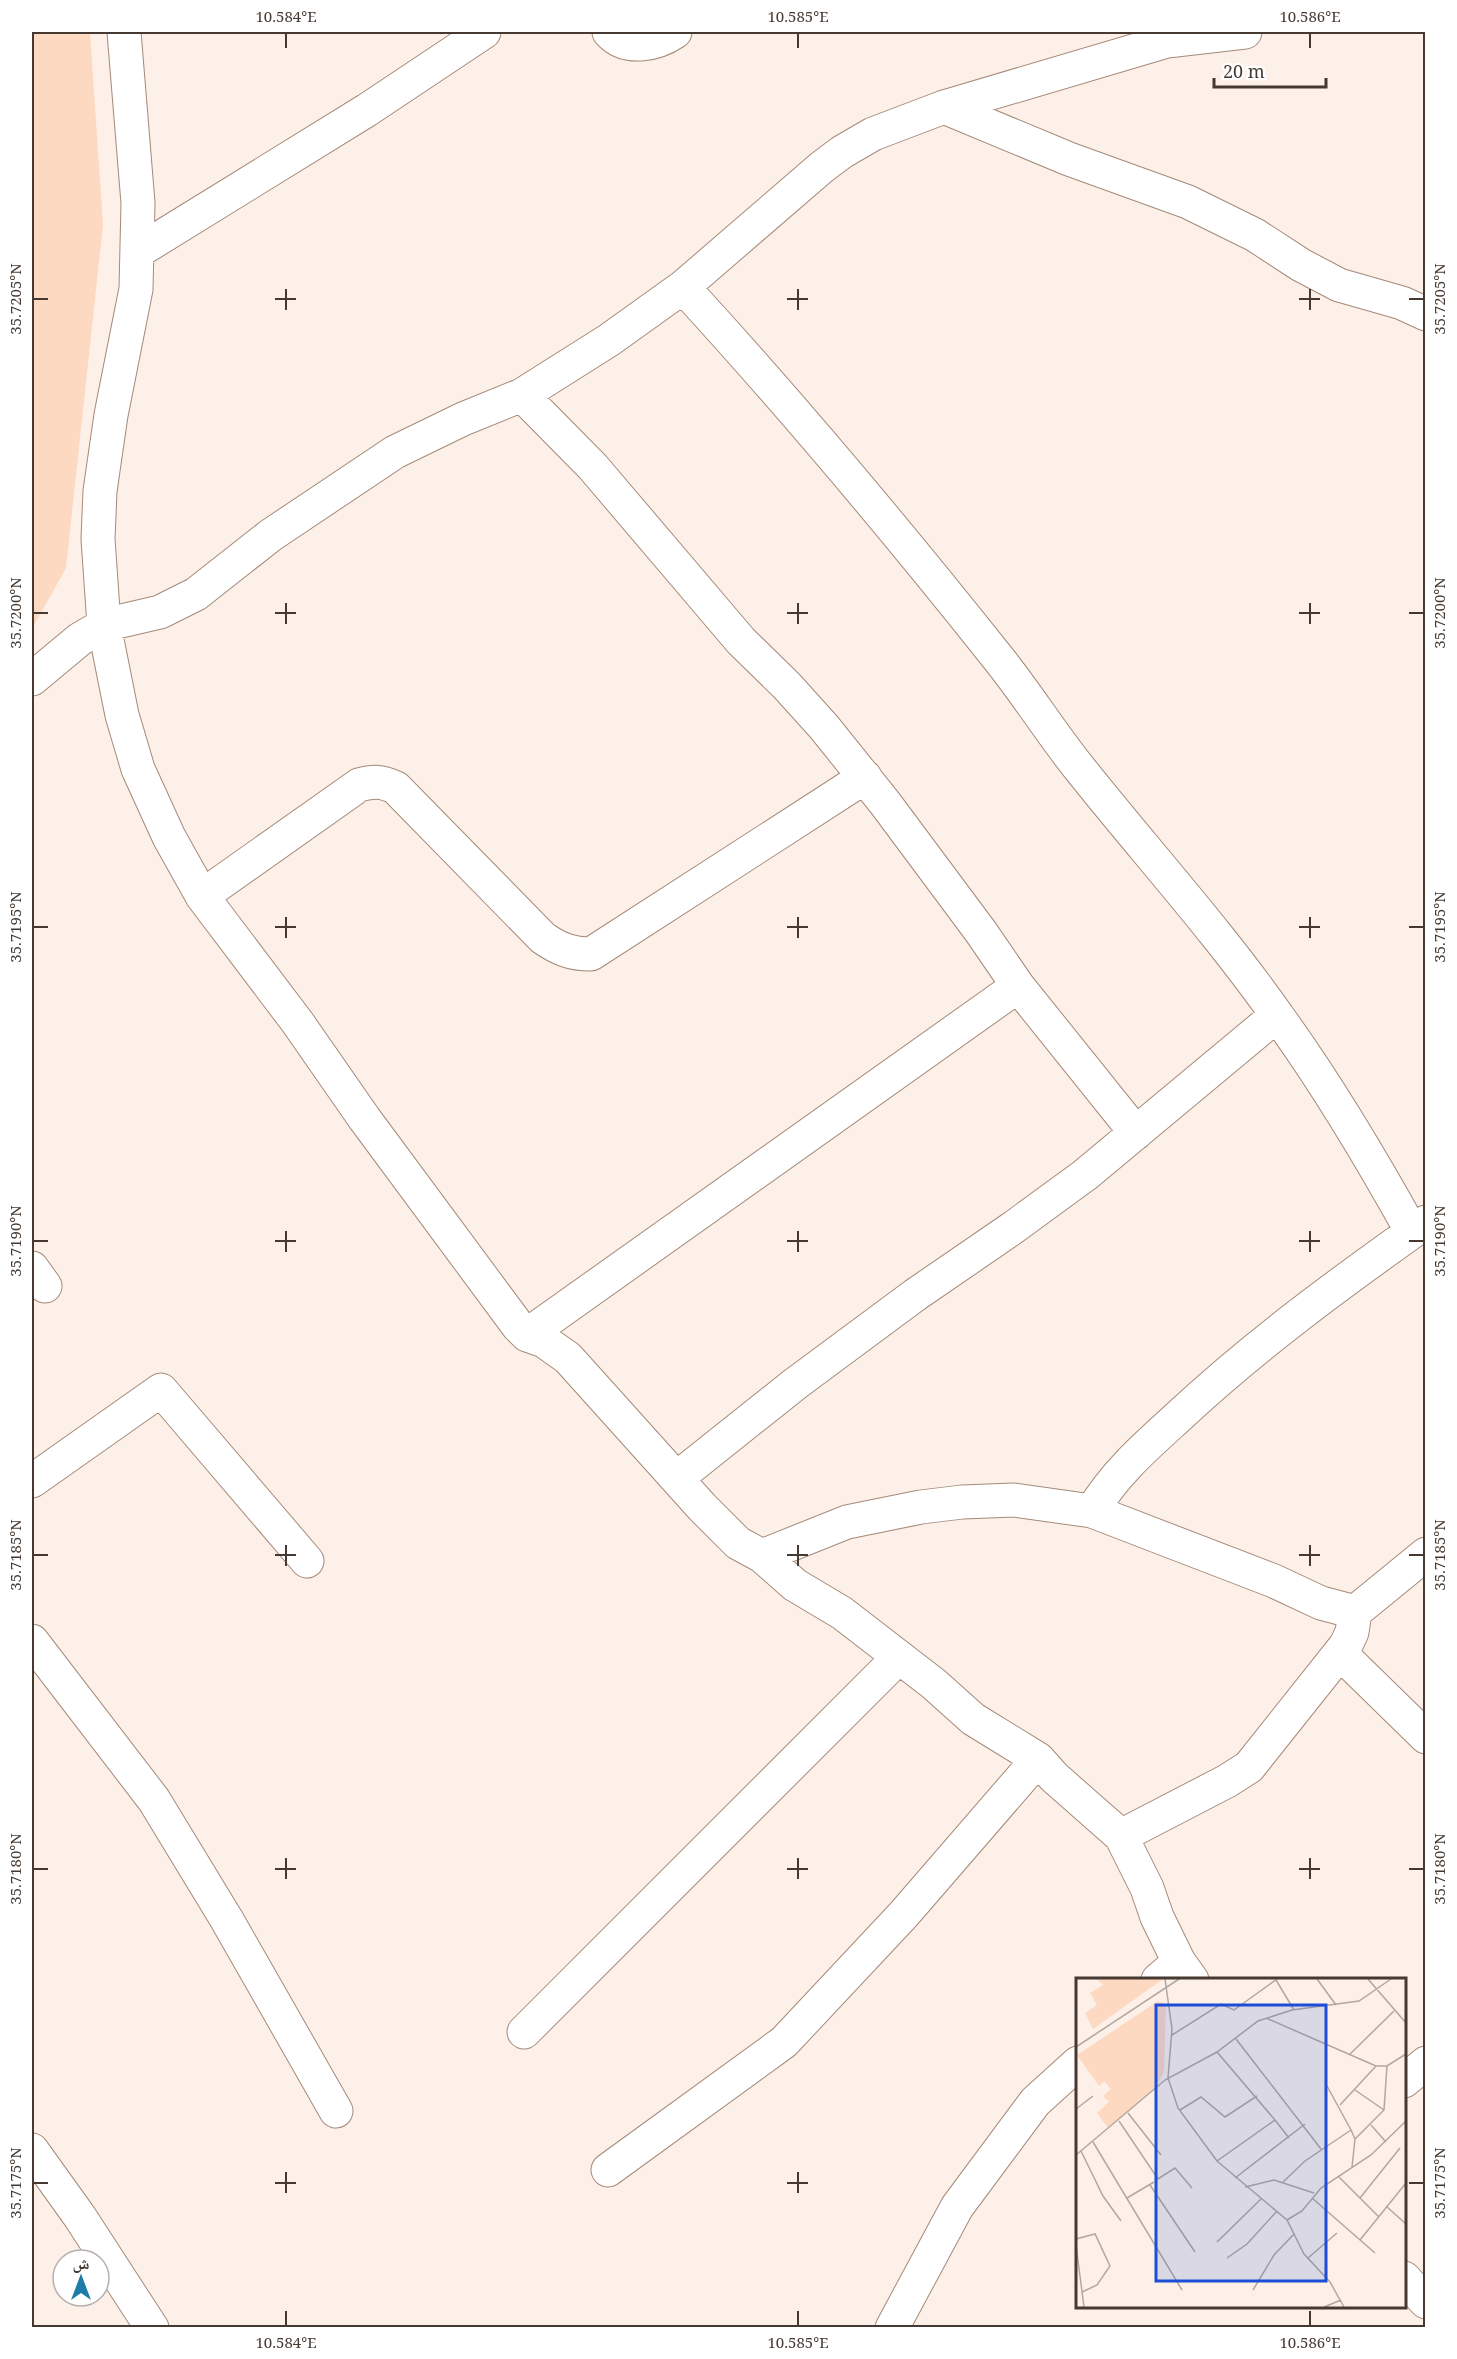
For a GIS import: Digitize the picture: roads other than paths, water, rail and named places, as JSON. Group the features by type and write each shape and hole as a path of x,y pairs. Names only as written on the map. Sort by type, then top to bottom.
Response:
{"street":[{"path":"124,32 138,203 136,289 111,416 100,491 98,538 104,625 122,715 138,769 169,837 202,896 291,1014 364,1118 498,1300 527,1335 544,1341 568,1358 738,1543 762,1556 795,1584 842,1613 973,1719 1038,1759 1053,1777 1121,1836 1147,1888 1176,1974"},
{"path":"137,252 368,110 484,32"},
{"path":"609,32 620,40 647,44 675,32"},
{"path":"32,679 80,639 104,625 160,612 196,594 271,535 395,452 463,419 522,395 683,287 842,152 873,134 944,107 1182,35 1245,32"},
{"path":"944,107 1069,159 1188,202 1255,235 1301,265 1339,285 1402,303 1425,314"},
{"path":"683,287 834,457 1001,662 1079,768 1184,896 1277,1015 1419,1227 1276,1331 1199,1396 1130,1460 1107,1487 1092,1511"},
{"path":"522,395 593,467 741,641 802,701 865,777 981,932 1018,986 1136,1133"},
{"path":"202,896 359,785 374,781 384,782 396,788 543,938 562,950 576,954 591,954 865,777"},
{"path":"527,1335 1018,986"},
{"path":"677,1478 795,1384 915,1295 1032,1214 1136,1133 1277,1015"},
{"path":"32,1481 161,1390 307,1561"},
{"path":"762,1556 847,1522 921,1507 962,1502 1014,1500 1092,1511 1274,1581 1321,1603 1355,1612"},
{"path":"1121,1836 1227,1781 1249,1767 1348,1642 1355,1612 1425,1554"},
{"path":"32,1641 154,1800 227,1920 336,2111"},
{"path":"1340,1653 1425,1737"},
{"path":"524,2032 899,1657"},
{"path":"608,2170 784,2042 904,1914 1038,1759"},
{"path":"1406,2079 1425,2063"},
{"path":"892,2328 957,2207 1035,2103 1076,2064"},
{"path":"32,2150 80,2217 152,2328"},
{"path":"1406,2280 1425,2302"}]}
